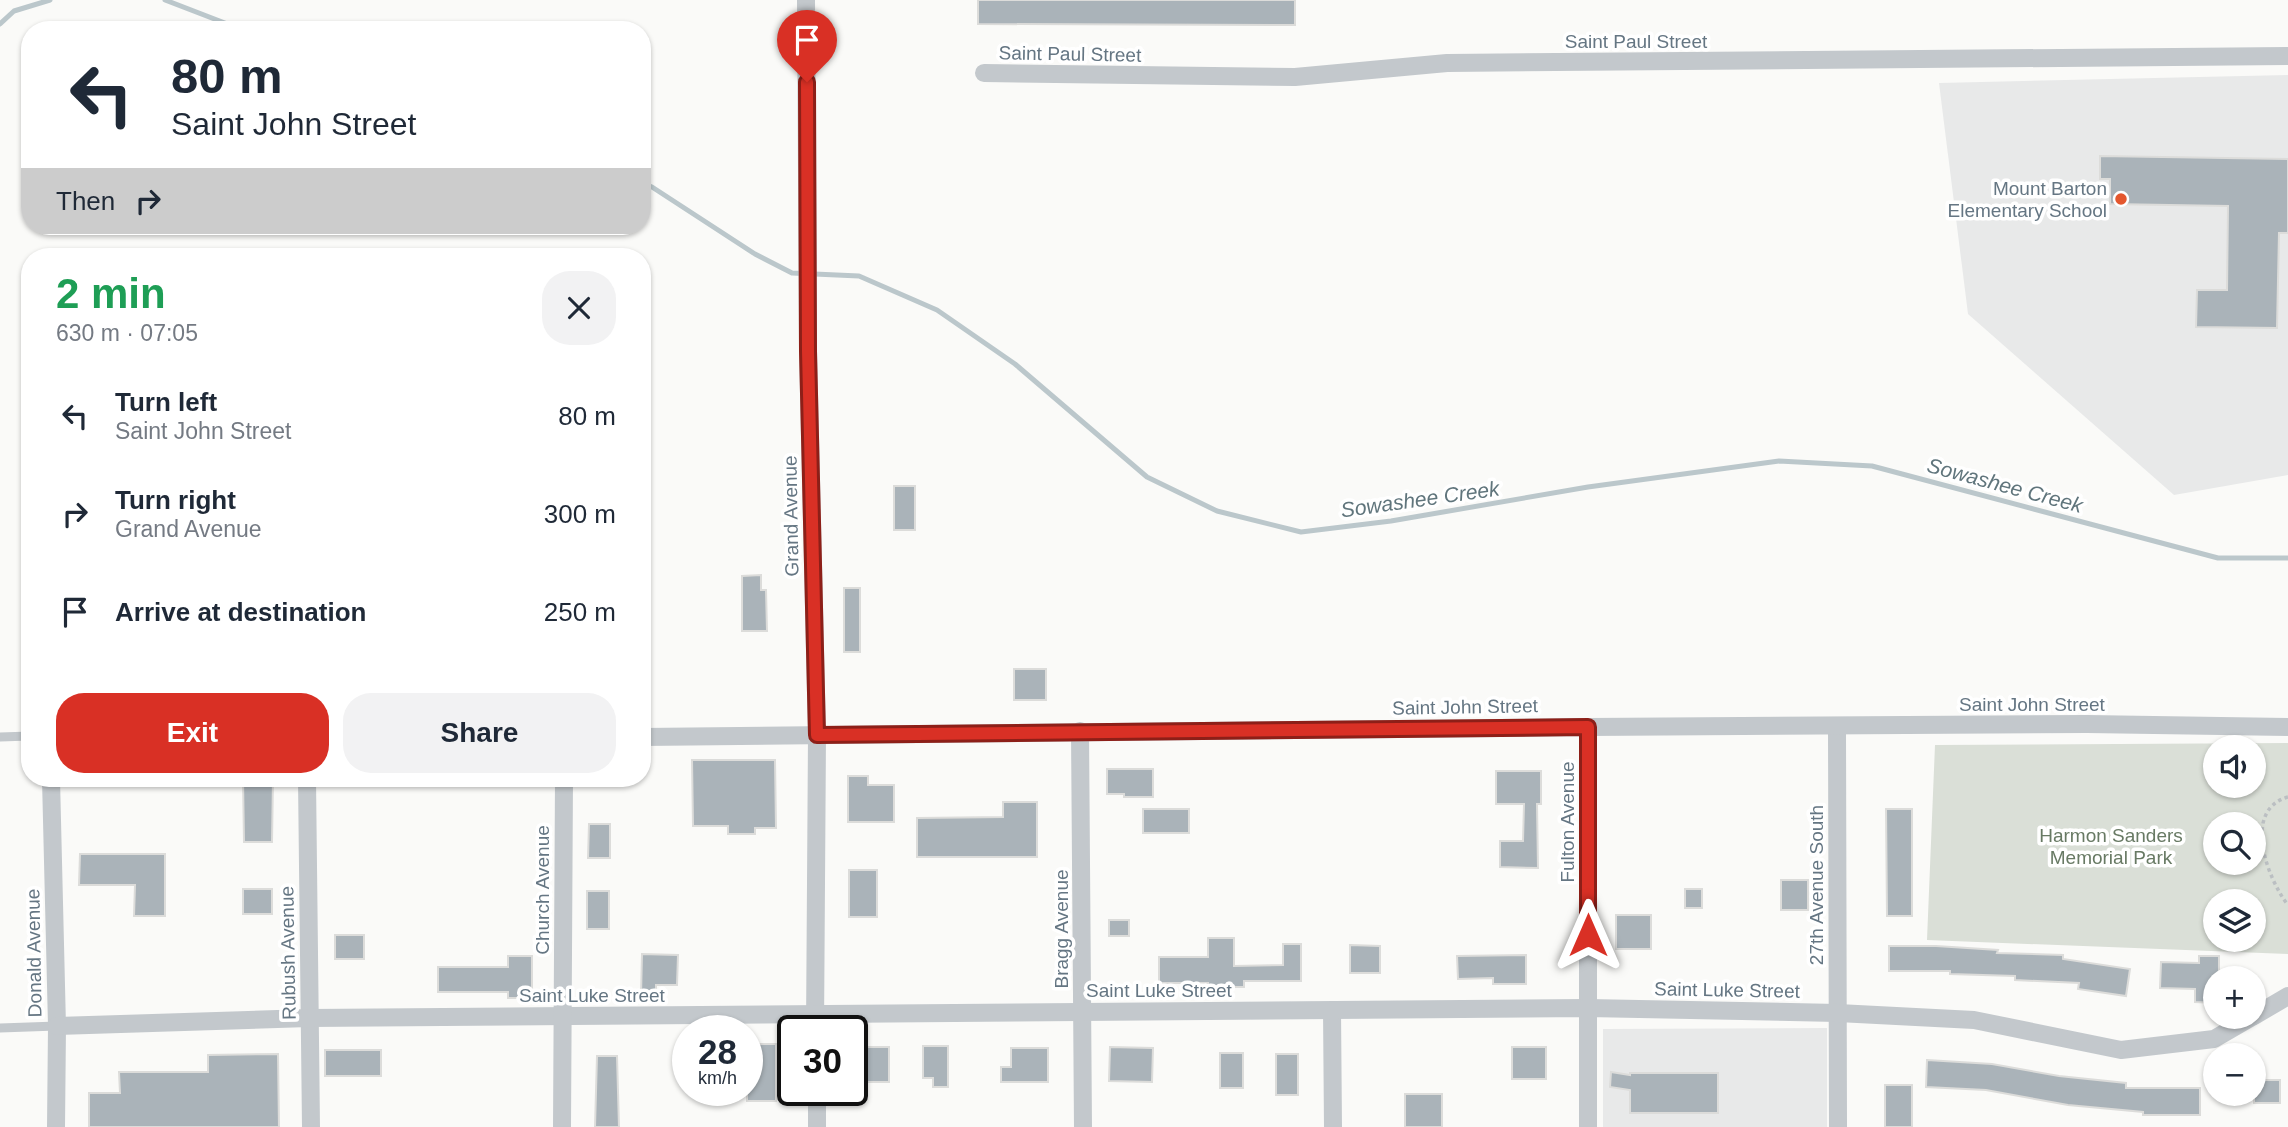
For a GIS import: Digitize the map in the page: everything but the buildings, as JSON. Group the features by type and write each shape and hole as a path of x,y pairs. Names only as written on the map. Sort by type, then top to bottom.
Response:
{"street":[{"name":"Grand Avenue","path":"806,0 808,351 817,735 815,1015"},
{"name":"Saint Paul Street","path":"984,74 1295,78 1447,63 2288,56"},
{"name":"Saint John Street","path":"651,737 1588,727 2087,724 2288,727"},
{"name":"Fulton Avenue","path":"1588,727 1588,1127"},
{"name":"27th Avenue South","path":"1837,727 1838,1127"},
{"name":"Bragg Avenue","path":"1080,731 1083,1127"},
{"name":"Donald Avenue","path":"51,787 57,1026 56,1127"},
{"name":"Rubush Avenue","path":"307,787 311,1127"},
{"name":"Church Avenue","path":"562,1127 564,787"},
{"name":"Saint Luke Street","path":"2266,1009 2288,996"},
{"name":"Saint Luke Street","path":"868,1020 1083,1012 1588,1008 1838,1013 1974,1020 2120,1050 2214,1040 2232,1029"},
{"path":"1332,1010 1333,1127"},
{"name":"Saint Luke Street","path":"57,1026 309,1018 563,1016 777,1021"},
{"path":"817,1106 817,1127"}],"lane":[{"path":"0,737 21,736"},
{"path":"0,1028 57,1026"}],"path":[{"path":"2288,797 2271,808 2261,841 2276,887 2288,905"}],"shaded area":[{"name":"Mount Barton Elementary School","path":"2288,75 2288,475 2174,495 1968,314 1939,83"},
{"path":"1827,1028 1827,1127 1603,1127 1603,1029"}],"green space":[{"name":"Harmon Sanders Memorial Park","path":"2203,743 2203,798 2266,798 2266,743 2288,743 2288,954 2236,952 2266,952 2266,889 2203,889 2203,951 1927,940 1935,745"}],"waterway":[{"name":"Sowashee Creek","path":"0,24 14,11 50,0"},
{"name":"Sowashee Creek","path":"165,0 220,21"},
{"name":"Sowashee Creek","path":"651,187 755,254 792,273 859,276 937,310 1015,364 1147,477 1217,511 1301,532 1391,521 1588,487 1779,461 1872,466 2218,558 2288,558"}],"place":[{"name":"Mount Barton Elementary School","path":"2121,199"}],"route":[{"path":"807,82 808,351 817,735 1588,727 1588,935"}]}
